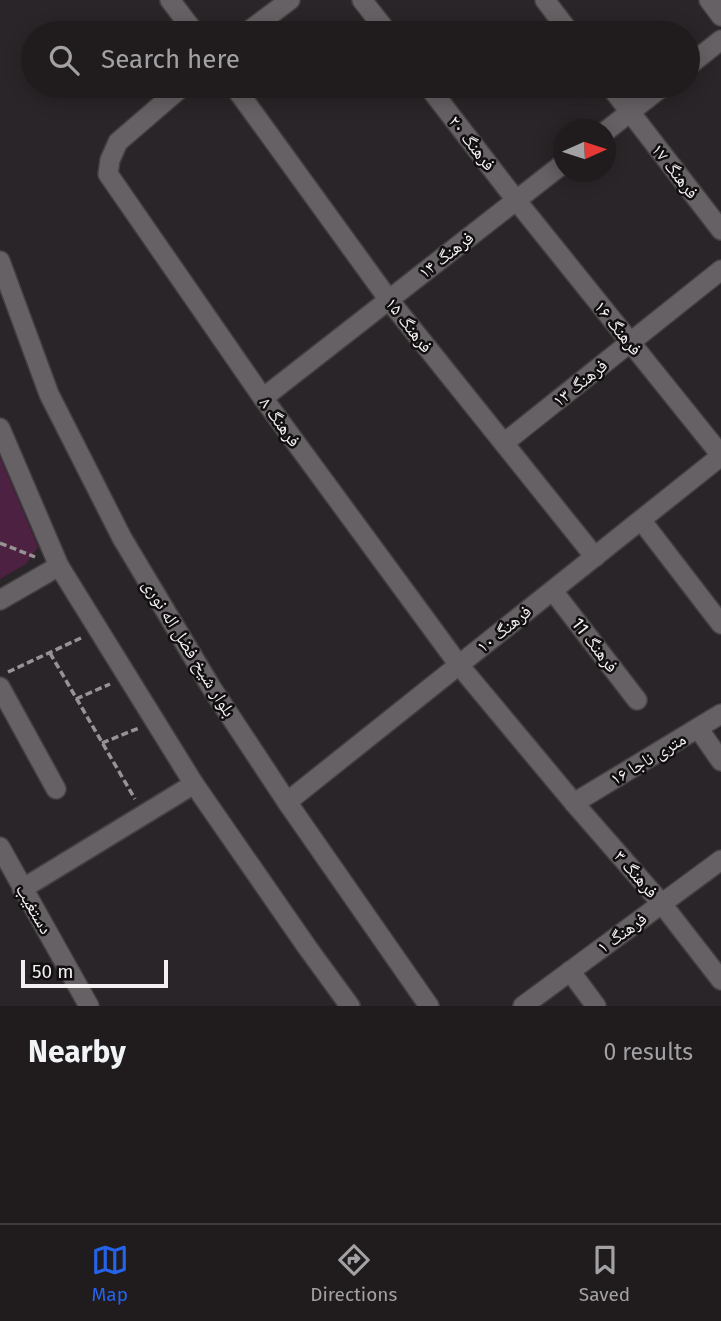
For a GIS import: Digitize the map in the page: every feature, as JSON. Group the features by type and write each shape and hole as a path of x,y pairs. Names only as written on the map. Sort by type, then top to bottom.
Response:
{"street":[{"path":"170,0 186,21"},
{"path":"262,21 290,0"},
{"path":"362,0 379,21"},
{"path":"545,0 561,21"},
{"path":"709,0 721,16"},
{"path":"700,57 721,40"},
{"name":"فرهنگ ۸","path":"169,98 118,142 110,160 108,174 263,398 459,665 575,803"},
{"name":"فرهنگ ۱۵","path":"243,98 389,300 595,556"},
{"name":"فرهنگ ۲۰","path":"437,98 516,200"},
{"name":"فرهنگ ۱۷","path":"619,98 721,230"},
{"path":"616,123 647,98"},
{"name":"فرهنگ ۱۴","path":"263,398 553,171"},
{"name":"فرهنگ ۱۶","path":"516,200 721,456"},
{"name":"بلوار شیخ فضل اله نوری","path":"0,261 49,394 122,538 211,687 287,802 429,1006"},
{"name":"فرهنگ ۱۳","path":"504,443 721,270"},
{"path":"0,428 59,566 194,784 351,1006"},
{"name":"فرهنگ ۱۰","path":"287,802 721,456"},
{"path":"641,520 721,624"},
{"path":"0,600 59,566"},
{"name":"فرهنگ 11","path":"553,591 637,700"},
{"path":"0,687 56,789"},
{"name":"۱۶ متری ناجا","path":"575,803 721,714"},
{"path":"698,729 721,761"},
{"path":"22,889 194,784"},
{"name":"فرهنگ ۳","path":"575,803 662,904 721,979"},
{"name":"دستغیب","path":"0,847 89,1006"},
{"name":"فرهنگ ۱","path":"523,1006 721,860"},
{"path":"570,971 596,1006"}],"path":[{"path":"0,543 59,566"},
{"path":"0,676 99,630"},
{"path":"50,653 144,814"},
{"path":"76,699 128,677"},
{"path":"102,743 156,722"}],"shaded area":[{"path":"0,457 38,547 26,564 0,579"}]}
